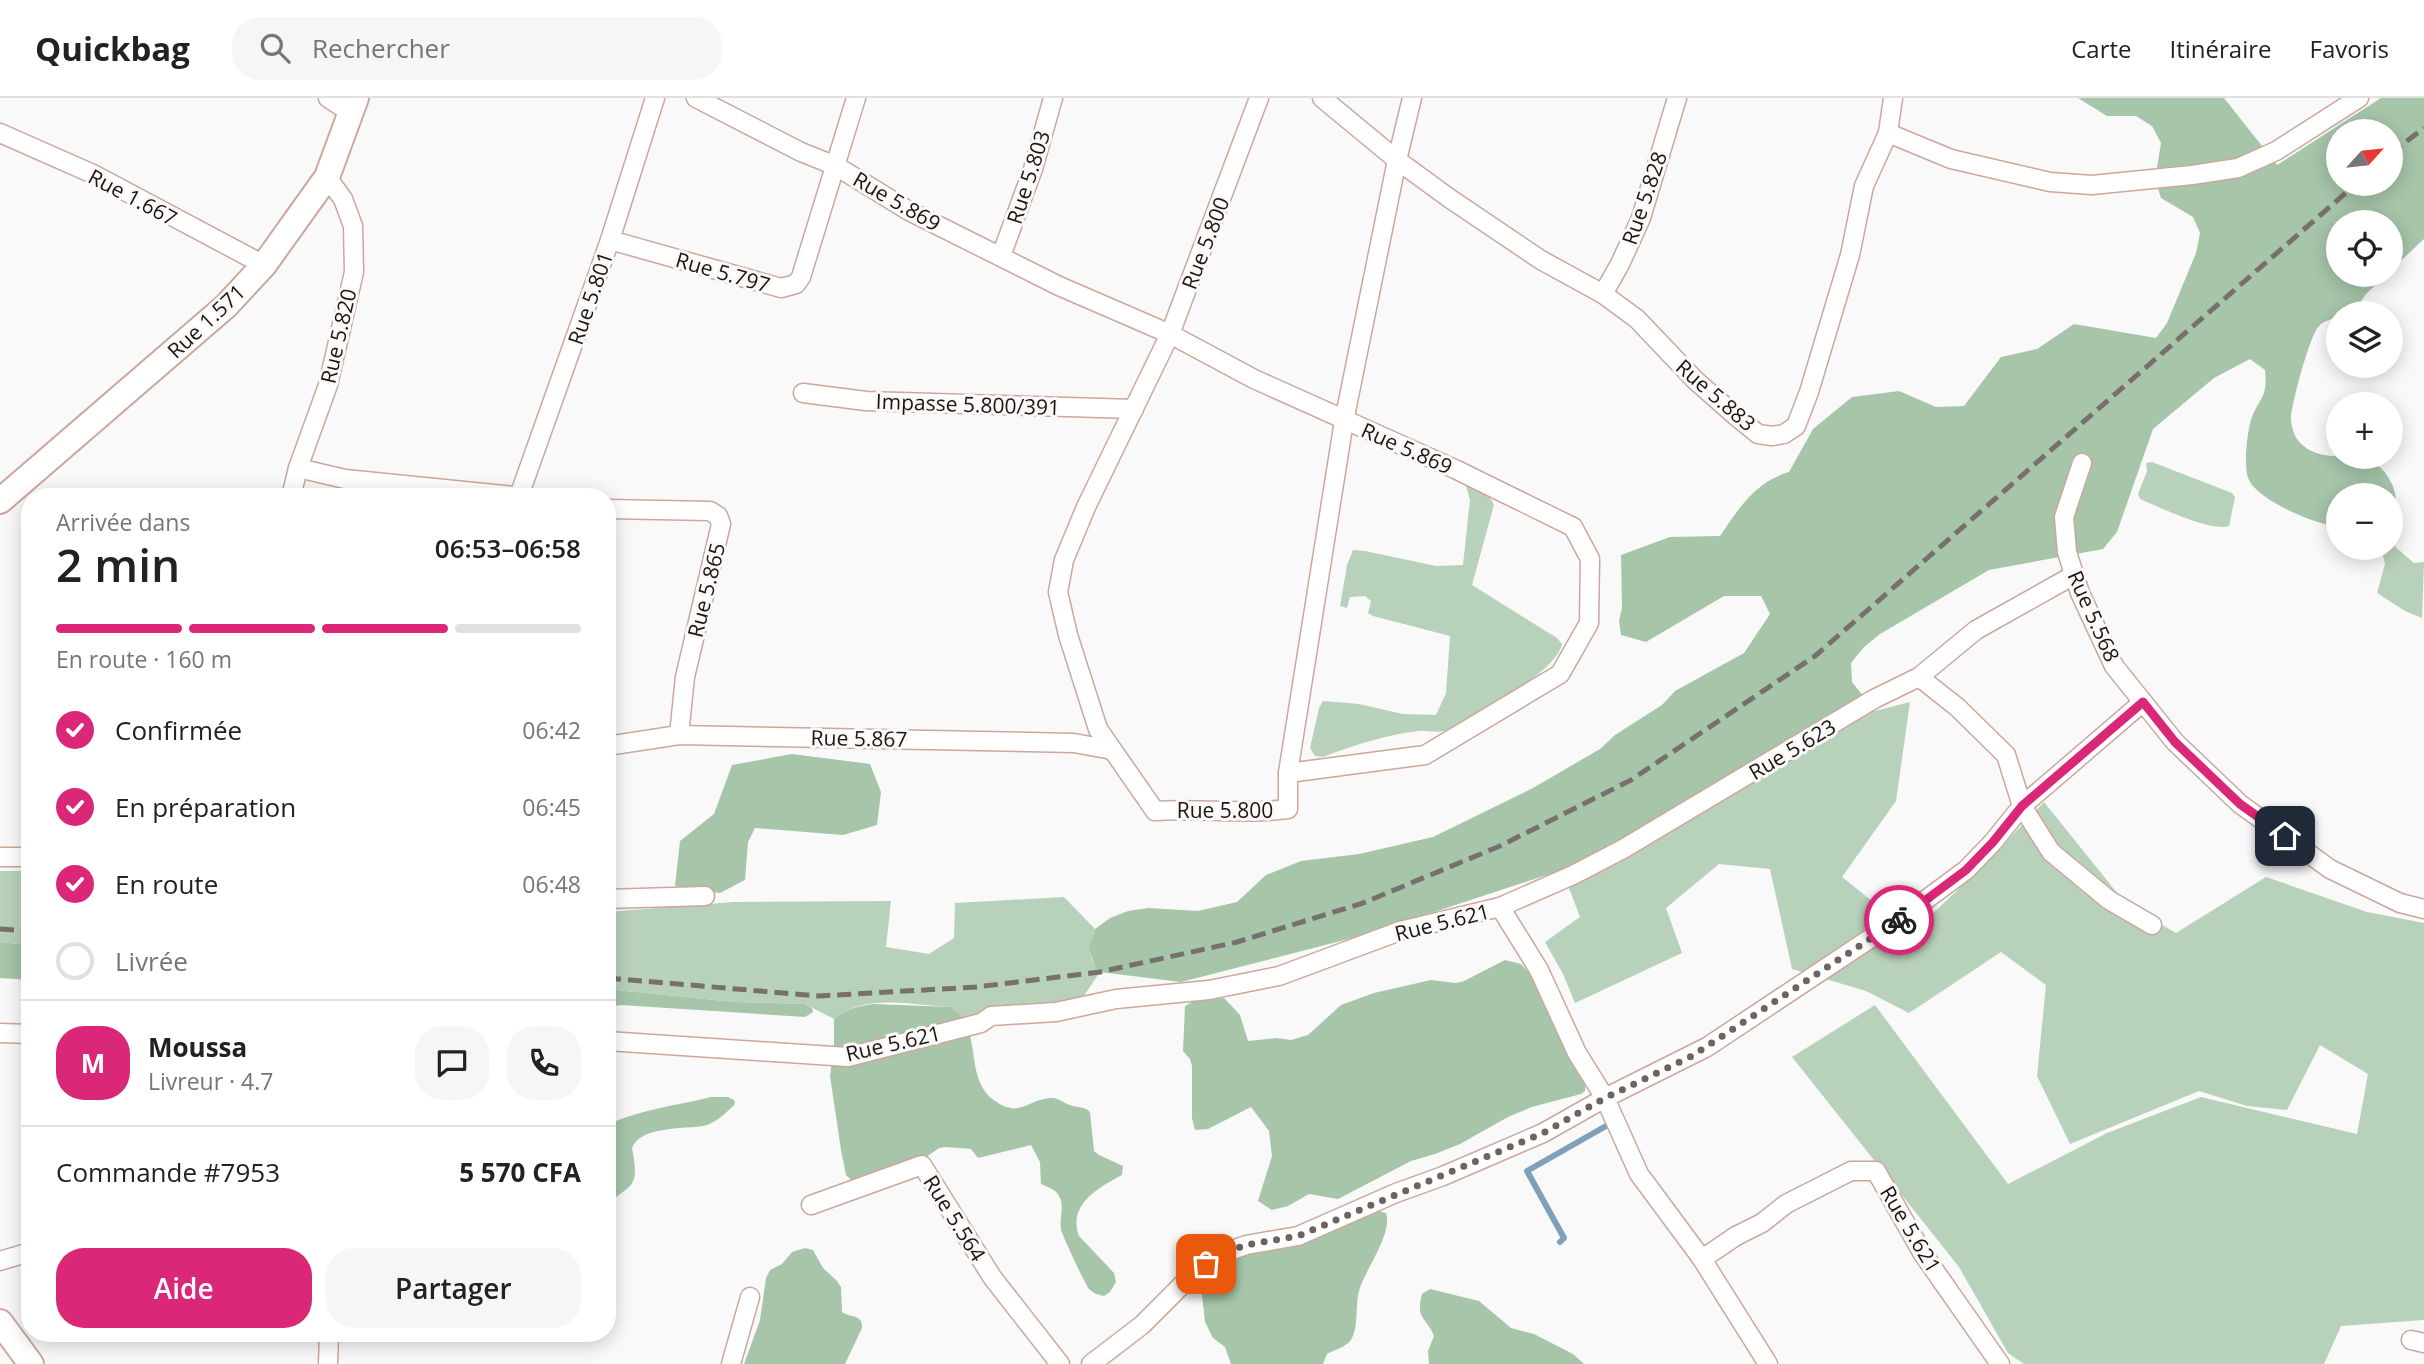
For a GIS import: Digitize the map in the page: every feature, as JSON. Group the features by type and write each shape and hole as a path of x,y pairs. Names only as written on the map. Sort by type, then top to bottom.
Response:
{"main road":[{"name":"Rue 1.571","path":"0,500 226,306 264,265 327,177 354,105"},
{"path":"0,1322 31,1364"}],"street":[{"path":"328,98 354,105"},
{"name":"Rue 5.801","path":"525,488 610,240 655,98"},
{"path":"696,98 801,152 836,166"},
{"name":"Rue 5.797","path":"610,240 781,288 796,284 801,277 856,98"},
{"name":"Rue 5.803","path":"1001,256 1033,169 1053,98"},
{"name":"Rue 5.800","path":"1259,98 1170,334 1082,517 1064,560 1058,592 1068,635 1098,729 1155,811 1183,809 1268,812 1288,809 1288,773 1344,421 1412,98"},
{"name":"Rue 5.883","path":"1322,98 1397,160 1449,198 1541,260 1603,294 1637,319 1695,380 1737,417 1758,433 1772,436 1784,434 1796,426 1809,392 1846,268 1864,186 1888,132 1893,98"},
{"name":"Rue 5.828","path":"1603,294 1641,218 1677,98"},
{"path":"1888,132 1951,159 2050,182 2092,185 2238,168 2276,151 2359,98"},
{"name":"Rue 1.667","path":"0,132 93,174 264,265"},
{"name":"Rue 5.869","path":"836,166 909,211 1059,286 1170,334 1254,379 1457,470 1573,527 1590,559 1589,623 1560,674 1424,755 1288,773"},
{"name":"Rue 5.820","path":"293,488 328,385 354,272 353,226 343,198 327,177"},
{"name":"Impasse 5.800/391","path":"803,393 866,401 1134,410"},
{"name":"Rue 5.568","path":"2082,463 2064,517 2067,552 2080,593 2114,666 2175,742 2240,804 2330,869 2400,903 2424,909"},
{"path":"298,468 345,479 439,488"},
{"name":"Rue 5.865","path":"616,509 710,511 718,516 721,524 691,650 679,735"},
{"name":"Rue 5.623","path":"1500,907 1623,849 1874,699 1919,677 1976,630 2074,575"},
{"path":"1919,677 1957,707 2006,755 2022,806 2051,852 2109,900 2152,925"},
{"path":"1091,1364 1142,1325 1194,1273 1219,1255 1246,1245 1298,1236 1543,1133 1605,1098 1707,1047 1904,916 1966,870 2022,806 2143,702"},
{"name":"Rue 5.867","path":"616,745 679,735 1074,743 1112,750"},
{"path":"0,857 21,857"},
{"path":"616,899 705,896"},
{"name":"Rue 5.621","path":"616,1042 848,1057 981,1023 991,1016 1056,1012 1116,999 1209,990 1258,978 1279,976 1400,931 1500,907 1539,970 1577,1053 1605,1098 1639,1174 1702,1259 1807,1193 1851,1171 1876,1171 1923,1254 2000,1364"},
{"path":"0,1033 21,1034"},
{"name":"Rue 5.564","path":"811,1205 922,1165 992,1277 1060,1364"},
{"path":"0,1261 21,1255"},
{"path":"1702,1259 1768,1364"},
{"path":"731,1364 750,1297"},
{"path":"328,1364 329,1342"}],"green space":[{"path":"2078,98 2224,98 2277,165 2326,133 2326,196 2403,196 2403,119 2348,119 2381,98 2424,98 2424,239 2403,259 2403,210 2326,210 2326,287 2373,287 2361,301 2326,301 2326,321 2319,326 2311,342 2291,419 2296,437 2307,449 2326,455 2326,469 2382,469 2391,483 2326,483 2326,524 2289,510 2264,496 2247,475 2247,442 2251,420 2264,392 2266,380 2265,370 2250,359 2214,378 2153,429 2117,532 2103,549 1989,570 1880,634 1864,647 1851,663 1852,682 1875,711 1569,888 1559,871 1364,935 1181,982 1100,972 1095,966 1089,948 1095,929 1110,918 1128,911 1148,908 1198,911 1237,902 1266,875 1301,861 1359,854 1433,837 1533,788 1600,749 1615,735 1662,705 1675,691 1744,653 1770,614 1761,596 1724,596 1646,642 1621,635 1621,555 1670,537 1720,536 1757,489 1789,472 1813,429 1852,397 1899,391 1936,407 1964,406 2001,357 2037,349 2074,324 2156,338 2167,323 2196,253 2200,233 2193,217 2161,198 2155,180 2161,143 2152,126 2136,116 2107,116"},
{"path":"2152,462 2232,493 2235,497 2229,526 2198,522 2140,499 2138,494 2147,471 2146,463"},
{"path":"1466,486 1483,492 1494,505 1472,585 1557,638 1562,644 1556,656 1530,681 1445,731 1418,731 1394,735 1323,757 1315,756 1310,748 1323,701 1359,704 1403,714 1436,715 1446,693 1450,636 1373,616 1368,613 1371,601 1365,596 1350,597 1347,608 1340,606 1347,565 1353,550 1436,566 1463,565 1470,500"},
{"path":"2403,553 2414,563 2424,562 2422,618 2405,611 2377,593 2384,560 2403,560"},
{"path":"1910,702 1896,801 1842,877 1912,933 1983,866 2044,802 2126,904 2176,933 2266,877 2367,912 2424,923 2424,1320 2341,1326 2324,1364 2024,1364 2008,1353 1959,1267 1792,1057 1875,1005 2008,1184 2107,1133 2201,1097 2357,1134 2368,1074 2320,1045 2287,1110 2247,1106 2199,1091 2070,1144 2037,1076 2046,985 2001,952 1909,1013 1866,991 1792,969 1770,869 1719,864 1666,908 1682,953 1575,1003 1545,942 1580,917 1569,888 1875,711"},
{"path":"792,754 870,764 881,792 877,825 843,835 755,828 748,842 745,880 720,893 675,886 680,841 714,814 732,765"},
{"path":"0,871 21,871 21,944 0,942"},
{"path":"1064,897 1095,929 1091,952 1093,962 1100,972 1081,1000 1007,1006 968,1025 950,1007 874,1003 846,1011 834,1019 805,1004 734,1002 616,990 616,911 733,902 891,901 886,947 929,954 954,938 955,903"},
{"path":"0,942 21,944 21,979 0,978"},
{"path":"1505,960 1521,964 1531,975 1562,1039 1586,1076 1585,1091 1581,1094 1532,1107 1508,1117 1460,1144 1411,1161 1338,1199 1309,1194 1288,1206 1272,1210 1258,1201 1272,1156 1269,1131 1251,1107 1208,1129 1195,1130 1192,1118 1192,1066 1183,1051 1185,1006 1192,1002 1224,998 1240,1015 1248,1041 1277,1038 1291,1040 1308,1035 1341,1005 1374,993 1431,980 1456,983 1464,981"},
{"path":"616,990 734,1002 805,1004 812,1008 813,1012 805,1017 616,1006"},
{"path":"874,1004 950,1007 961,1016 967,1027 975,1067 985,1091 1004,1106 1017,1108 1053,1098 1090,1112 1094,1151 1123,1166 1122,1175 1088,1198 1078,1215 1076,1225 1079,1236 1114,1273 1116,1282 1110,1292 1104,1296 1100,1295 1087,1286 1062,1233 1061,1200 1056,1192 1041,1184 1040,1162 1031,1145 978,1158 971,1149 939,1148 919,1162 854,1183 846,1175 830,1076 834,1019 852,1008"},
{"path":"711,1097 728,1097 734,1100 735,1104 707,1125 653,1132 637,1141 632,1148 634,1179 616,1198 616,1122 645,1111"},
{"path":"1369,1212 1386,1213 1386,1231 1359,1291 1355,1329 1351,1340 1327,1354 1323,1364 1231,1364 1225,1347 1213,1338 1205,1322 1202,1295 1206,1271 1243,1252 1291,1248"},
{"path":"805,1248 813,1250 823,1268 841,1287 842,1312 861,1320 862,1328 845,1364 744,1364 760,1320 766,1278 770,1270 782,1264 792,1252"},
{"path":"1430,1289 1479,1301 1511,1328 1534,1334 1573,1354 1584,1364 1429,1364 1428,1351 1434,1336 1421,1314 1420,1302 1422,1294"}],"waterway":[{"path":"1560,1242 1564,1238 1527,1171 1613,1122"}],"railway":[{"path":"2403,144 2424,128"},
{"path":"616,979 819,996 976,987 1100,972 1237,942 1363,903 1500,846 1631,780 1815,656 2342,196"},
{"path":"0,929 21,930"}],"way so far":[{"path":"1206,1264 1219,1255 1246,1245 1298,1236 1543,1133 1605,1098 1692,1056 1899,920"}],"route":[{"path":"1899,920 1966,870 2022,806 2143,702 2175,742 2240,804 2285,836"}]}
